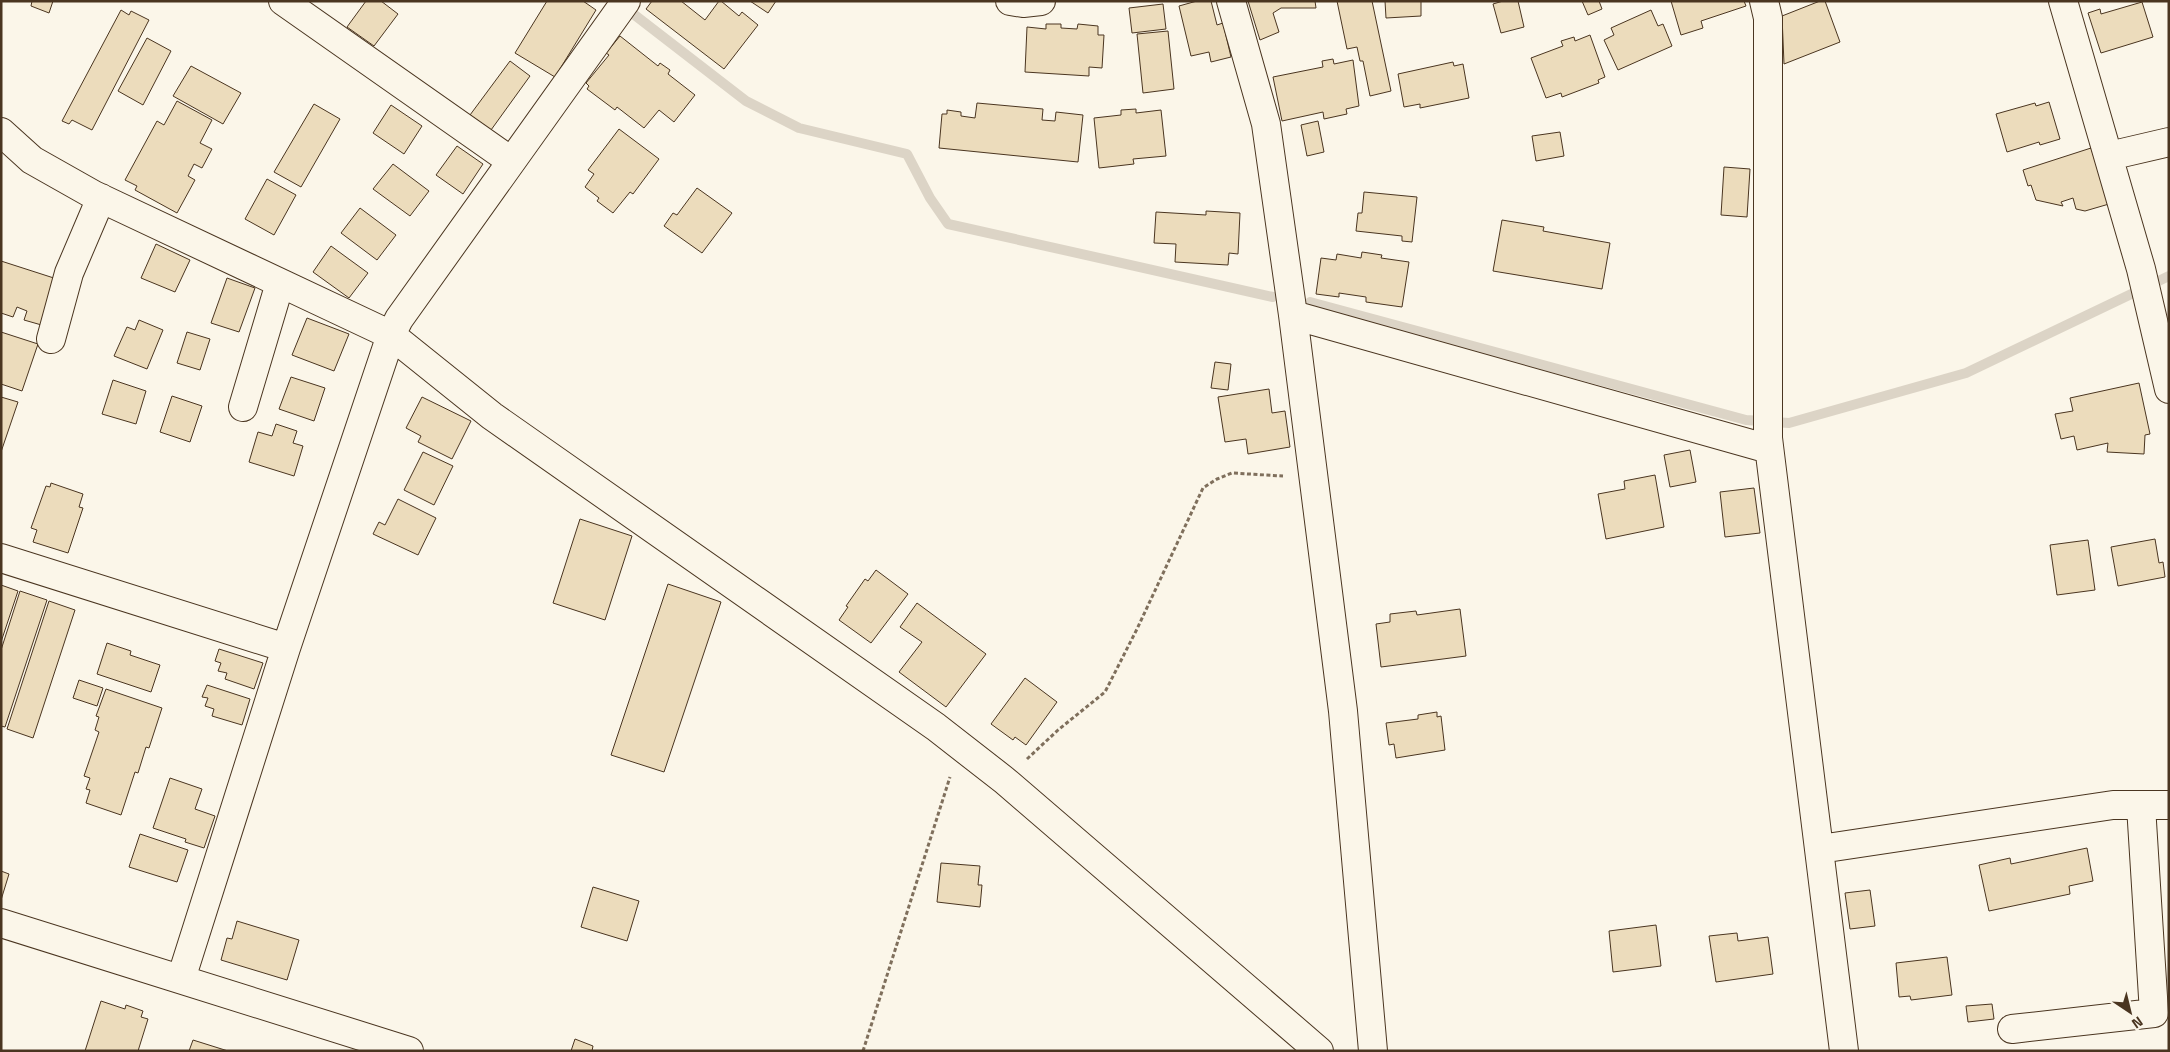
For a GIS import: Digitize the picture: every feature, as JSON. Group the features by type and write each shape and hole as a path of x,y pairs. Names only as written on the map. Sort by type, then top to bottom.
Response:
{"street":[{"path":"1010,1 1023,3 1041,1"},
{"path":"1231,1 1266,124 1293,315 1343,711 1373,1051"},
{"path":"1764,1 1768,18 1768,444 1844,1051"},
{"path":"2063,1 2141,269 2169,389"},
{"path":"299,6 511,161"},
{"path":"181,979 286,648 391,335 399,319 621,8"},
{"path":"1,132 32,160 101,198 391,335 492,416 960,746 1004,780 1319,1051"},
{"path":"2109,156 2169,142"},
{"path":"51,339 69,273 101,198"},
{"path":"242,407 280,283"},
{"path":"1293,315 1768,444"},
{"path":"1,558 286,648"},
{"path":"1820,849 2113,805 2169,806"},
{"path":"2012,1029 2154,1013 2141,806"},
{"path":"1,923 409,1051"}],"path":[{"path":"1004,780 1058,730 1105,692 1137,629 1203,488 1216,479 1232,473 1314,477"},
{"path":"862,1051 960,746"}],"building":[{"path":"32,1 53,1 49,13 31,6"},
{"path":"366,1 381,1 398,14 374,46 347,27"},
{"path":"547,1 583,1 596,10 555,77 515,53"},
{"path":"652,1 681,1 705,20 719,1 721,1 739,16 742,12 758,25 724,69 646,9"},
{"path":"750,1 776,1 768,13"},
{"path":"1197,1 1211,1 1217,25 1223,23 1231,57 1211,62 1209,52 1191,56 1179,6"},
{"path":"1248,1 1315,1 1316,8 1281,8 1273,13 1279,32 1260,40"},
{"path":"1337,1 1372,1 1391,91 1370,96 1363,61 1360,61 1357,47 1347,49"},
{"path":"1385,1 1421,1 1421,16 1386,18"},
{"path":"1503,1 1518,1 1524,27 1501,33 1493,4"},
{"path":"1582,1 1599,1 1602,9 1588,15"},
{"path":"1671,1 1744,1 1746,6 1701,21 1703,28 1681,35"},
{"path":"1820,1 1825,1 1840,42 1784,64 1782,16"},
{"path":"2142,2 2153,37 2101,53 2088,13 2100,9 2101,14"},
{"path":"1163,4 1166,29 1132,33 1129,8"},
{"path":"121,10 129,15 131,11 149,20 92,130 72,120 69,124 62,121"},
{"path":"1651,10 1658,26 1663,24 1672,46 1618,70 1604,40 1614,35 1611,28"},
{"path":"1046,24 1061,24 1061,28 1077,29 1078,24 1098,26 1098,35 1104,35 1102,68 1089,67 1089,76 1025,72 1027,27 1046,29"},
{"path":"1168,31 1174,89 1143,93 1137,34"},
{"path":"1590,35 1605,77 1598,80 1599,83 1562,97 1561,93 1546,98 1531,58 1563,46 1561,41 1574,37 1575,41"},
{"path":"620,36 658,66 660,63 670,70 668,74 695,95 674,122 659,110 644,128 617,107 615,110 587,89 589,86 586,83 609,55 606,53"},
{"path":"147,38 171,51 143,105 118,91"},
{"path":"1333,59 1334,64 1353,60 1359,106 1346,109 1347,114 1324,119 1323,112 1282,121 1273,77 1323,67 1322,61"},
{"path":"510,61 530,76 491,130 470,115"},
{"path":"1453,62 1454,66 1463,64 1469,98 1420,108 1420,104 1404,107 1398,74"},
{"path":"191,66 241,93 223,124 173,96"},
{"path":"177,101 212,120 200,143 212,149 202,168 194,164 188,176 195,180 177,213 135,190 137,186 125,180 157,121 164,125"},
{"path":"2049,102 2060,139 2040,145 2039,142 2007,152 1996,114 2035,103 2036,106"},
{"path":"977,103 1043,109 1042,120 1055,121 1056,112 1083,115 1078,162 939,148 942,114 947,114 947,110 961,112 961,116 975,118"},
{"path":"314,104 340,119 301,187 274,172"},
{"path":"391,105 422,126 404,154 373,133"},
{"path":"1136,109 1136,113 1161,110 1166,156 1133,159 1134,164 1099,168 1094,118 1121,115 1121,110"},
{"path":"1318,121 1324,152 1307,156 1301,125"},
{"path":"619,129 659,159 633,194 630,192 613,213 597,201 599,198 585,187 594,174 588,170"},
{"path":"1560,132 1564,156 1536,161 1532,136"},
{"path":"457,146 483,164 463,194 436,175"},
{"path":"2091,148 2109,204 2085,211 2076,209 2073,198 2061,202 2063,206 2036,200 2031,185 2028,186 2023,170"},
{"path":"393,164 429,191 410,216 373,189"},
{"path":"1724,167 1750,169 1747,217 1721,215"},
{"path":"267,179 296,195 274,235 245,219"},
{"path":"697,188 732,213 702,253 664,226 673,213 677,215"},
{"path":"1364,192 1417,197 1412,242 1402,241 1402,236 1356,231 1358,213 1362,213"},
{"path":"360,208 396,235 377,260 341,233"},
{"path":"1206,211 1240,213 1238,254 1229,253 1228,265 1175,262 1176,244 1154,243 1156,212 1206,215"},
{"path":"1502,220 1544,227 1543,231 1610,243 1602,289 1493,271"},
{"path":"156,244 190,260 175,292 141,278"},
{"path":"331,246 368,273 349,298 313,272"},
{"path":"1362,252 1382,255 1381,258 1409,262 1402,307 1366,302 1366,297 1339,293 1339,297 1316,294 1321,258 1336,260 1337,254 1361,258"},
{"path":"1,261 60,280 45,326 24,320 27,311 17,307 13,317 1,313"},
{"path":"227,278 255,288 239,332 211,323"},
{"path":"307,318 349,334 334,371 292,355"},
{"path":"139,320 163,330 147,369 114,356 127,327 135,330"},
{"path":"1,332 38,344 22,391 1,384"},
{"path":"187,332 210,339 200,370 177,363"},
{"path":"1215,362 1231,364 1228,390 1211,388"},
{"path":"291,377 325,388 314,421 279,409"},
{"path":"113,380 146,391 136,424 102,414"},
{"path":"2139,383 2150,434 2145,435 2144,454 2107,452 2108,443 2077,450 2074,436 2061,439 2055,414 2073,411 2070,398"},
{"path":"1269,389 1272,413 1285,411 1290,447 1248,454 1246,439 1225,442 1218,397"},
{"path":"172,396 202,406 190,442 160,432"},
{"path":"1,397 18,402 1,452"},
{"path":"422,397 471,421 452,459 418,442 421,436 406,428"},
{"path":"276,424 297,431 293,443 303,446 294,476 249,462 258,432 272,436"},
{"path":"1690,450 1696,482 1670,487 1664,455"},
{"path":"423,452 453,466 434,505 404,490"},
{"path":"1655,475 1664,527 1606,539 1598,494 1625,489 1624,481"},
{"path":"51,483 83,494 79,507 83,508 68,553 33,542 37,530 31,528 46,486 50,487"},
{"path":"1754,488 1760,533 1725,537 1720,492"},
{"path":"398,499 436,518 418,555 373,534 379,522 385,525"},
{"path":"580,519 632,536 605,620 553,603"},
{"path":"2155,539 2159,563 2163,562 2165,577 2118,586 2111,547"},
{"path":"2088,540 2095,590 2057,595 2050,545"},
{"path":"876,570 908,594 871,643 839,620 848,607 846,606 865,579 868,581"},
{"path":"668,584 721,602 664,772 611,755"},
{"path":"1,585 18,591 1,642"},
{"path":"20,591 47,600 5,727 1,726 1,650"},
{"path":"49,601 75,610 33,738 7,729"},
{"path":"917,603 986,654 946,707 899,672 922,642 900,627"},
{"path":"1460,609 1466,656 1381,667 1376,624 1390,622 1390,614 1416,611 1417,615"},
{"path":"107,643 131,651 130,655 160,665 151,692 97,674"},
{"path":"219,649 263,663 254,689 225,679 227,673 218,671 221,663 215,661"},
{"path":"1025,678 1057,702 1026,745 1015,737 1013,740 991,724"},
{"path":"79,680 103,688 97,706 73,698"},
{"path":"207,685 250,699 242,725 212,716 214,709 205,706 208,698 202,697"},
{"path":"106,689 162,708 149,748 146,747 138,773 135,772 121,815 86,803 90,790 86,789 90,778 84,776 99,732 95,730 99,717 96,716"},
{"path":"1437,712 1437,717 1441,716 1445,750 1396,758 1394,744 1389,745 1386,723 1418,719 1418,715"},
{"path":"170,778 202,789 195,809 215,816 204,848 185,842 186,839 153,828"},
{"path":"140,834 188,850 177,882 129,867"},
{"path":"2087,848 2093,881 2069,886 2070,894 1989,911 1979,865 2010,858 2011,864"},
{"path":"941,863 980,866 978,885 982,885 980,907 937,902"},
{"path":"1,871 9,874 1,900"},
{"path":"593,887 639,901 627,941 581,927"},
{"path":"1870,890 1875,926 1850,929 1845,893"},
{"path":"237,921 299,940 287,980 221,960 227,938 232,939"},
{"path":"1656,925 1661,966 1613,972 1609,931"},
{"path":"1737,933 1738,941 1768,937 1773,974 1716,982 1709,936"},
{"path":"1947,957 1952,995 1911,1000 1910,996 1899,997 1896,963"},
{"path":"101,1001 125,1009 126,1005 143,1011 141,1017 148,1019 138,1051 85,1051"},
{"path":"1992,1004 1994,1019 1968,1022 1966,1006"},
{"path":"575,1039 593,1046 592,1051 571,1051"},
{"path":"193,1040 228,1051 189,1051"}],"waterway":[{"path":"623,6 746,101 799,128 907,154 930,198 948,224 1273,297"},
{"path":"1310,302 1746,420 1789,423 1966,373 2169,276"}]}
